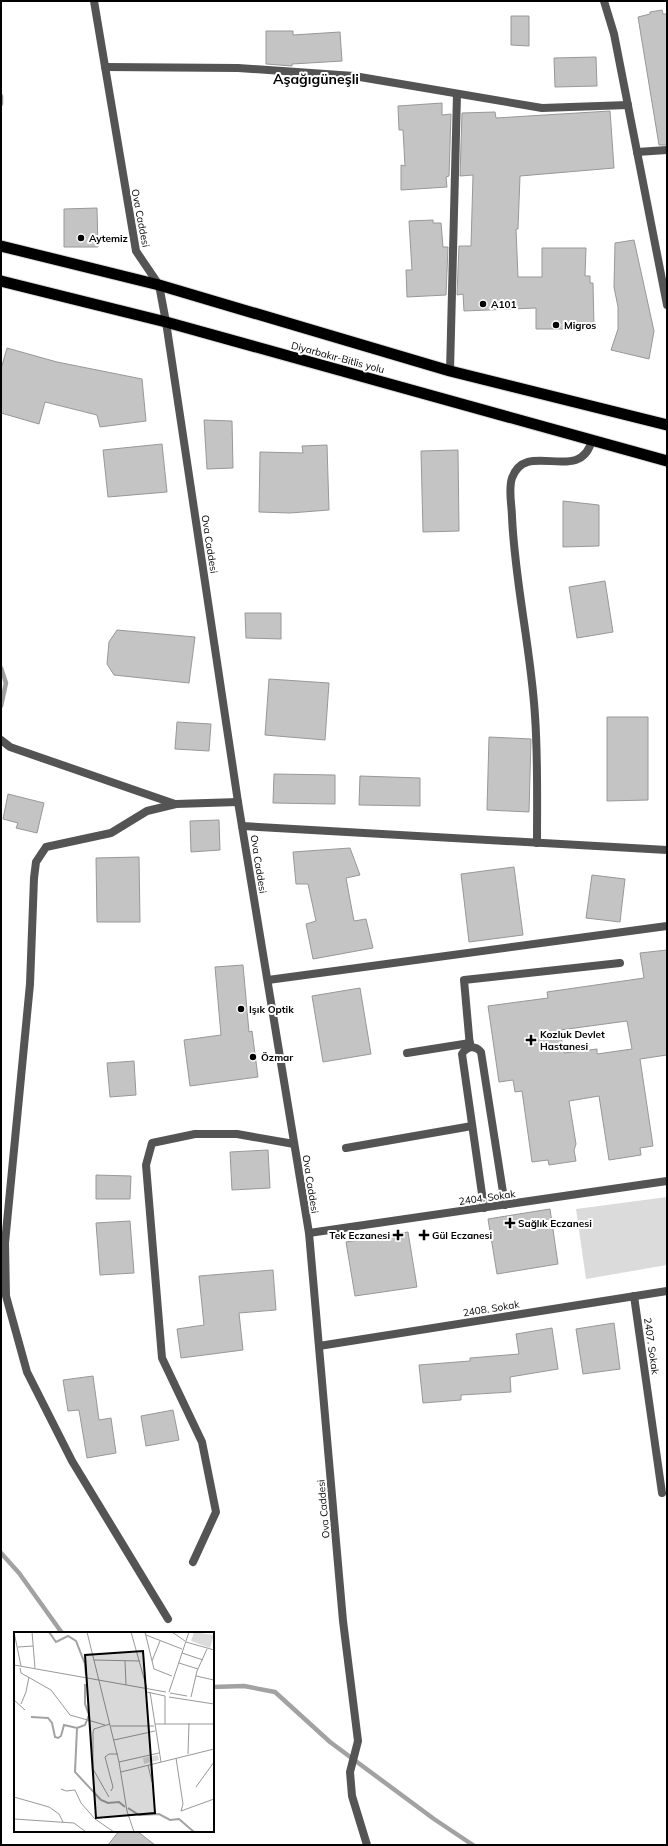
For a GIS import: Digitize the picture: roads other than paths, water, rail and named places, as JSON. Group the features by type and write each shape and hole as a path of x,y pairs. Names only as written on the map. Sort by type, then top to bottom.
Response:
{"highway":[{"name":"Diyarbakır-Bitlis yolu","path":"1,246 158,285 450,371 667,425"},
{"name":"Diyarbakır-Bitlis yolu","path":"1,281 166,322 667,461"}],"street":[{"name":"Ova Caddesi","path":"94,1 136,251 158,285 166,322 238,802 309,1233 343,1621 358,1741 350,1772 352,1796 366,1845"},
{"path":"604,1 614,34 667,305"},
{"path":"105,67 238,68 354,76 542,108 628,105"},
{"path":"450,371 457,94"},
{"path":"637,152 667,150"},
{"path":"537,842 535,715 513,548 511,486 515,473 525,463 532,460 566,462 578,460 588,452 592,440"},
{"path":"2,741 10,747 176,804"},
{"path":"168,1619 72,1461 27,1372 6,1296 5,1243 30,984 34,878 36,862 46,847 111,833 147,812 176,804 238,802"},
{"path":"242,826 667,850"},
{"path":"268,980 667,926"},
{"path":"470,1045 464,980 620,963"},
{"path":"470,1045 462,1054 484,1208"},
{"path":"407,1053 470,1045 481,1052 505,1205"},
{"path":"346,1148 472,1126"},
{"path":"193,1562 216,1512 202,1442 162,1358 146,1165 152,1143 195,1134 237,1134 294,1144"},
{"name":"2404. Sokak","path":"309,1233 667,1181"},
{"name":"2408. Sokak","path":"319,1346 667,1291"},
{"name":"2407. Sokak","path":"634,1296 662,1493"}],"waterway":[{"path":"1,96 1,104"},
{"path":"1,668 6,683 1,706"},
{"path":"1,1553 19,1573 61,1632"},
{"path":"214,1687 244,1686 275,1692 330,1742 434,1819 473,1845"}],"place":[{"name":"Aytemiz","path":"81,238"},
{"name":"A101","path":"483,304"},
{"name":"Migros","path":"556,325"},
{"name":"Işık Optik","path":"241,1009"},
{"name":"Kozluk Devlet Hastanesi","path":"531,1040"},
{"name":"Özmar","path":"253,1057"},
{"name":"Sağlık Eczanesi","path":"510,1223"},
{"name":"Tek Eczanesi","path":"398,1235"},
{"name":"Gül Eczanesi","path":"424,1235"}],"district":[{"name":"Aşağıgüneşli","path":"316,79"}]}
